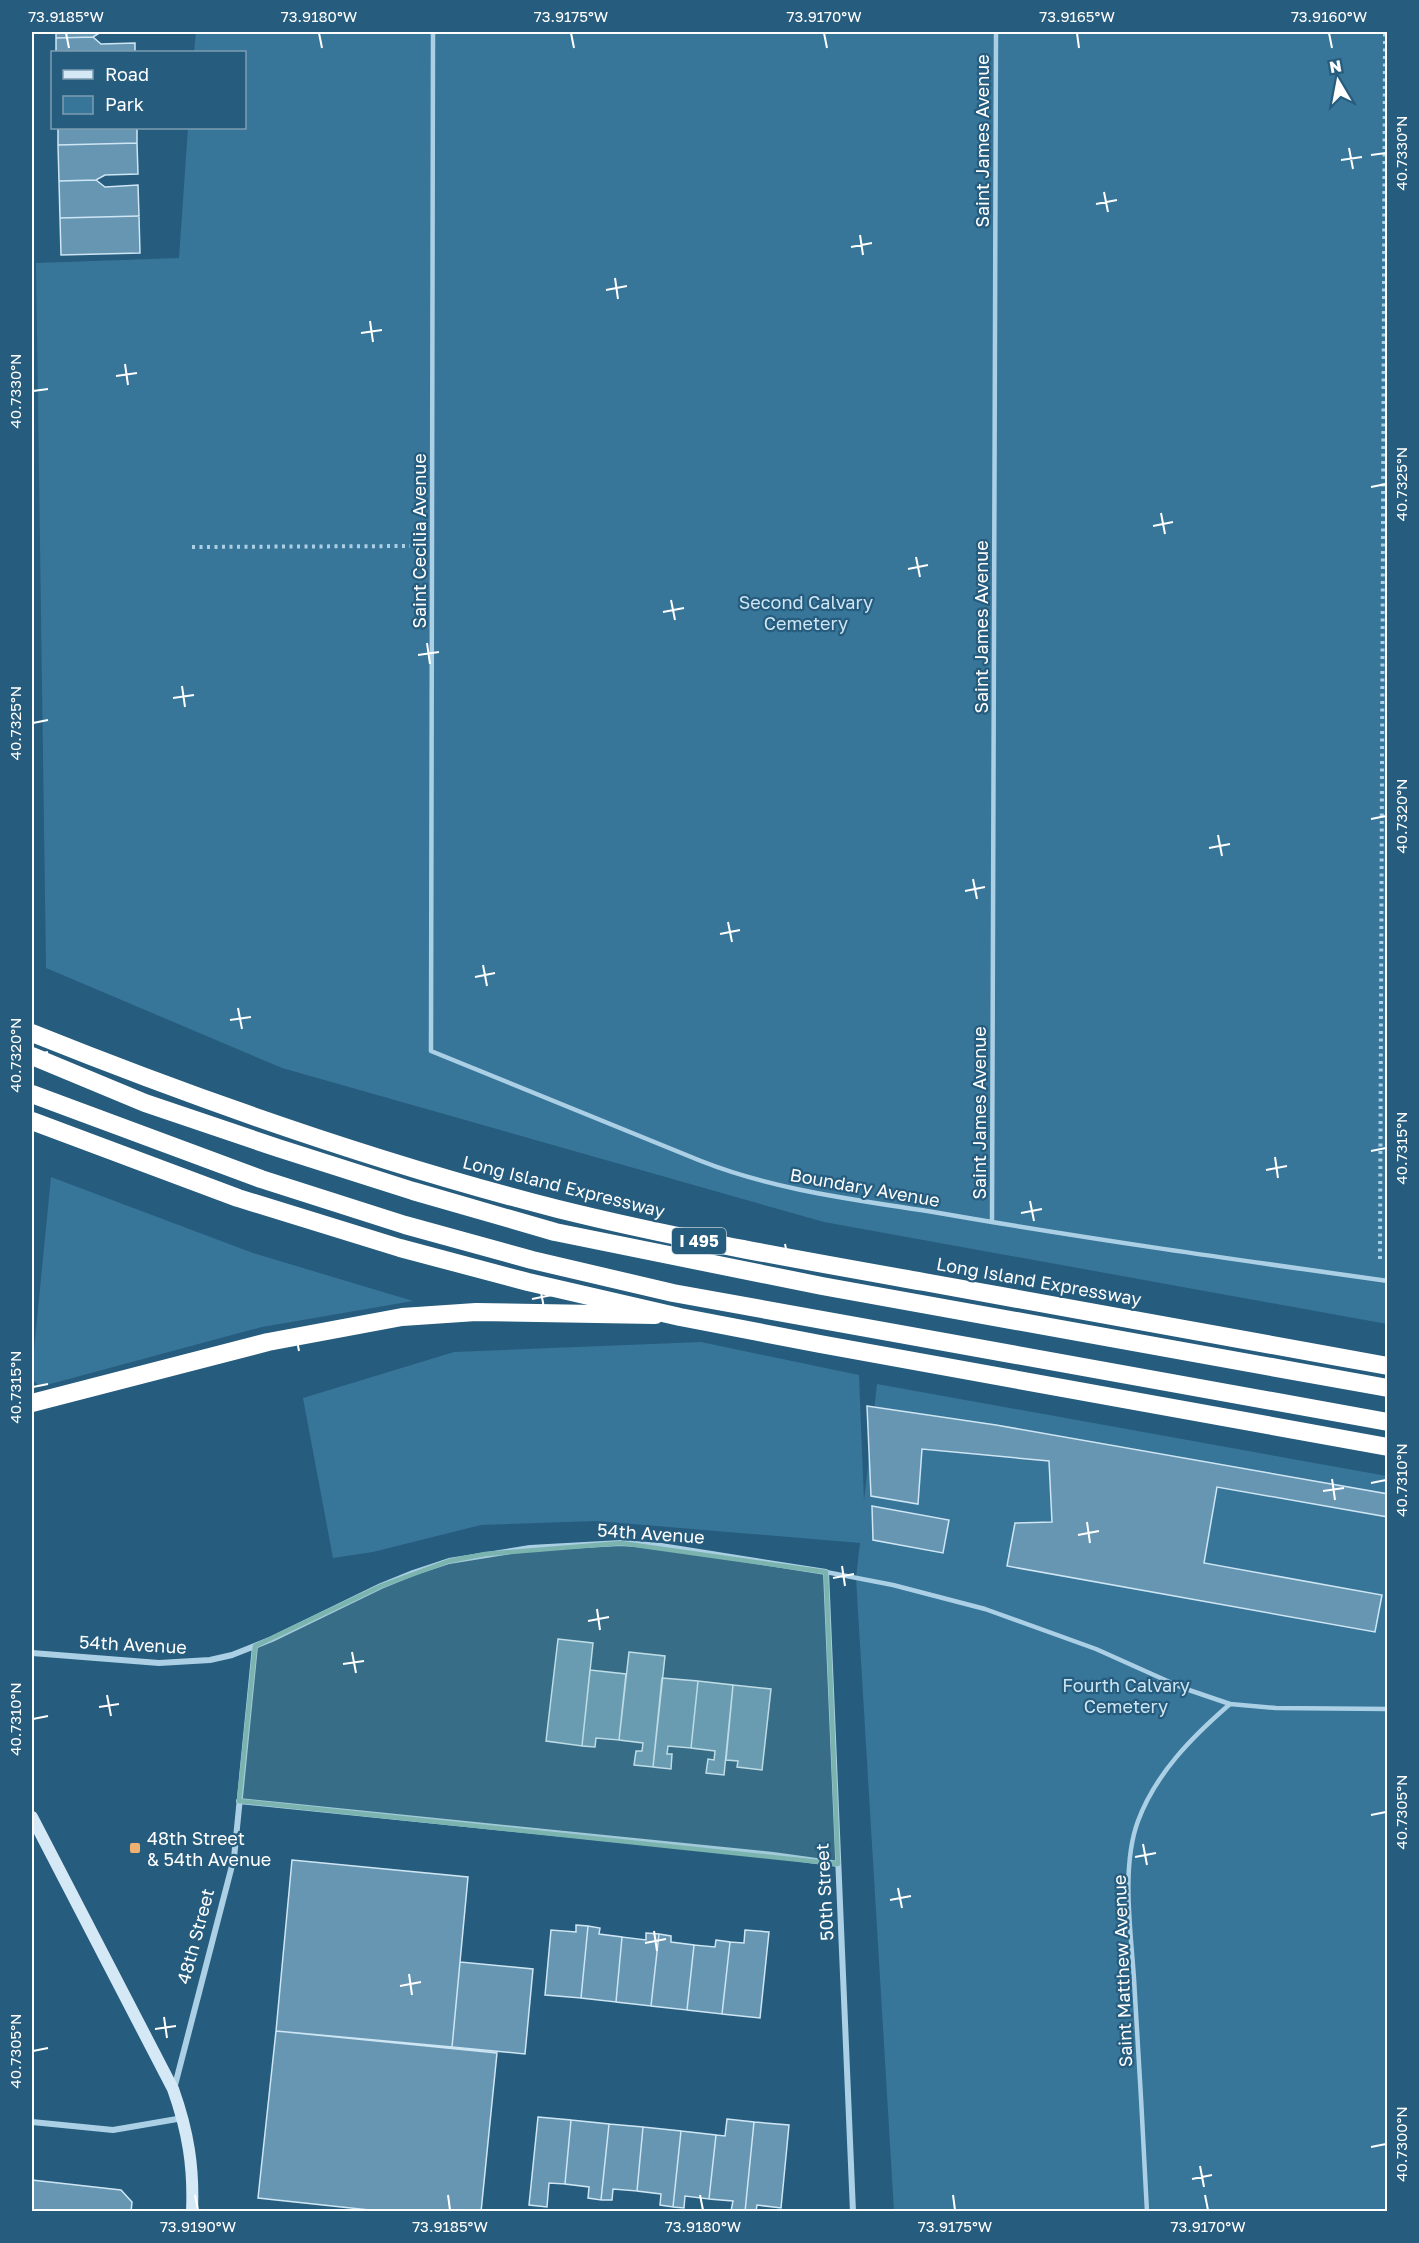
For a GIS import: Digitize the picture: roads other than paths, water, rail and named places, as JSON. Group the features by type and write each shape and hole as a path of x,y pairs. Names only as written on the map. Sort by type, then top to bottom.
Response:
{"highway":[{"name":"Long Island Expressway","path":"32,1033 152,1082 278,1126 423,1173 561,1209 699,1241 1388,1366"},
{"path":"32,1056 144,1103 413,1191 555,1232 822,1286 1388,1388"},
{"path":"32,1094 261,1179 405,1225 532,1260 672,1293 1388,1422"},
{"path":"32,1122 238,1198 400,1248 528,1282 680,1317 820,1344 1388,1447"},
{"path":"32,1403 268,1342 402,1317 476,1312 815,1319"}],"main road":[{"path":"32,1817 173,2089 184,2118 192,2157 192,2211"}],"street":[{"name":"54th Avenue","path":"32,1653 159,1663 210,1660 255,1646 413,1573 449,1561 530,1548 621,1543 662,1546 826,1572"},
{"name":"50th Street","path":"826,1572 853,2211"},
{"name":"48th Street","path":"173,2089 234,1858 255,1646"},
{"path":"239,1801 774,1855 838,1864"},
{"path":"32,2122 113,2130 184,2118"}],"lane":[{"name":"Saint Cecilia Avenue","path":"431,1051 433,32"},
{"name":"Saint James Avenue","path":"992,1222 996,32"},
{"name":"Boundary Avenue","path":"431,1051 701,1161 751,1179 819,1193 992,1222 1388,1281"},
{"name":"54th Avenue","path":"826,1572 893,1585 985,1609 1085,1645 1182,1688 1230,1704"},
{"path":"1230,1704 1276,1708 1388,1709"},
{"name":"Saint Matthew Avenue","path":"1148,2211 1130,1897 1133,1840 1145,1804 1167,1769 1202,1728 1230,1704"}],"place":[{"name":"48th Street & 54th Avenue","path":"135,1848"}],"park label":[{"name":"Second Calvary Cemetery","path":"806,612"},
{"name":"Fourth Calvary Cemetery","path":"1126,1695"}]}
